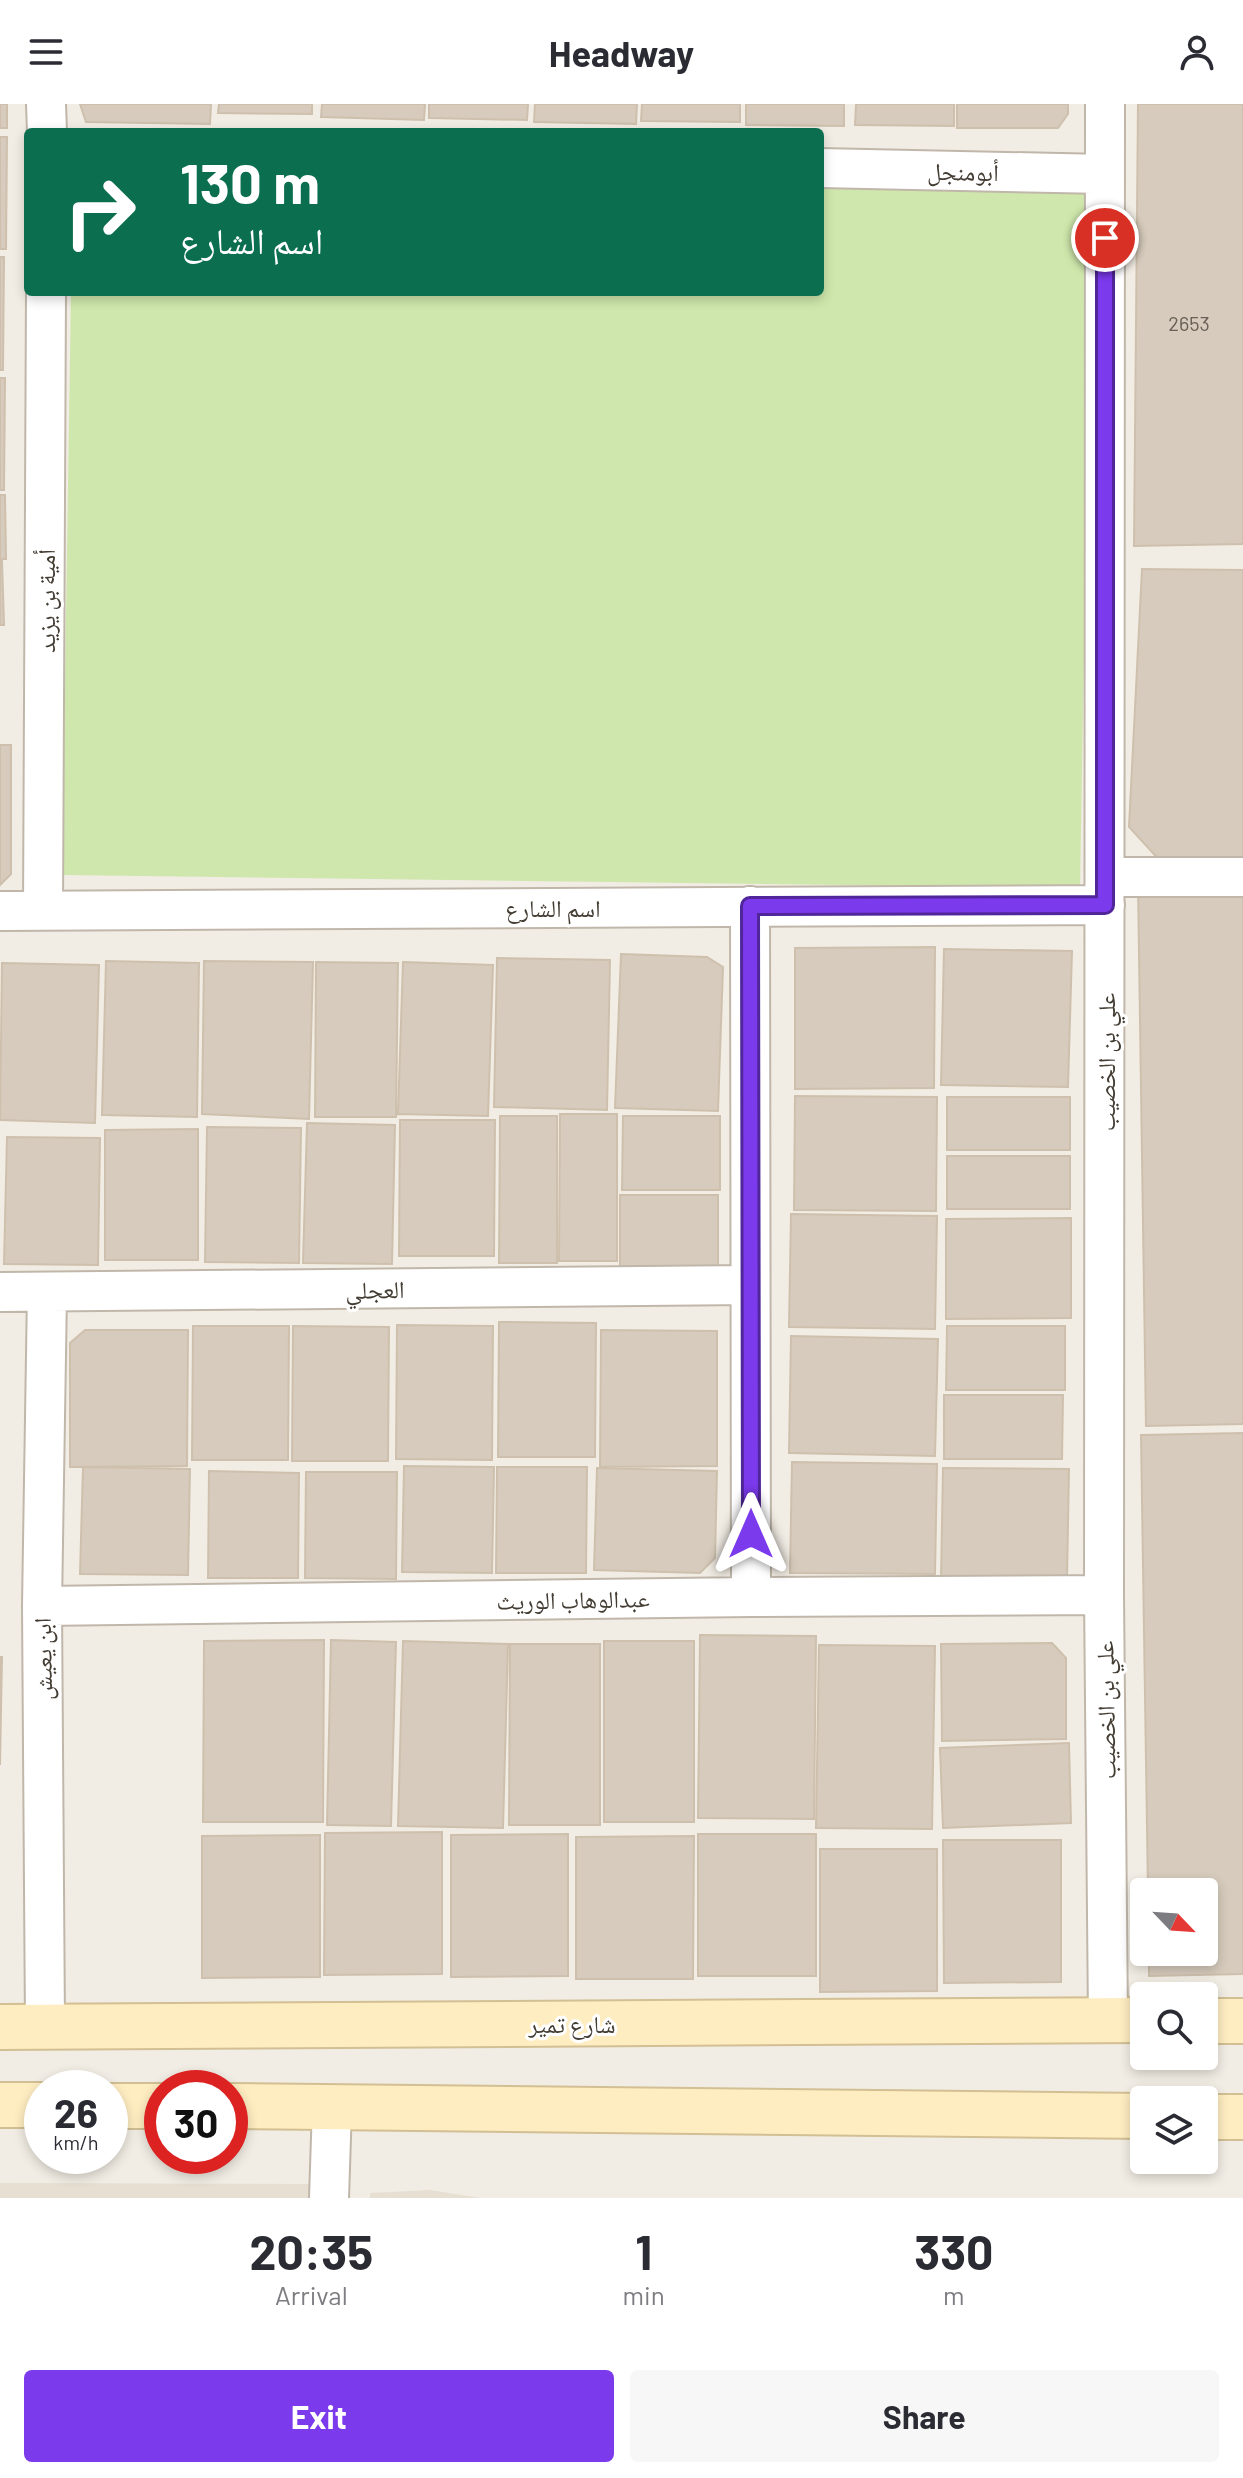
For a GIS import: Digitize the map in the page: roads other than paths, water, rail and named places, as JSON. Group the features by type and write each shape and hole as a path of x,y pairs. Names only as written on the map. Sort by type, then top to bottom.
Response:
{"street":[{"path":"46,104 47,128"},
{"name":"علي بن الخصيب","path":"1105,104 1104,1595 1126,2020"},
{"name":"أبومنجل","path":"824,168 1105,174"},
{"name":"أمية بن يزيد","path":"43,910 46,296"},
{"name":"اسم الشارع","path":"0,911 750,906 1106,891 1243,877"},
{"path":"750,906 751,1597"},
{"name":"العجلي","path":"0,1292 750,1285"},
{"name":"ابن يعيش","path":"45,2026 42,1606 47,1292"},
{"name":"عبدالوهاب الوريث","path":"42,1606 1104,1595"},
{"name":"شارع تمير","path":"0,2027 1126,2020"},
{"path":"1218,2021 1243,2021"},
{"path":"0,2105 24,2105"},
{"path":"248,2106 1130,2116"},
{"path":"329,2198 332,2107"},
{"path":"1218,2117 1243,2117"}]}
